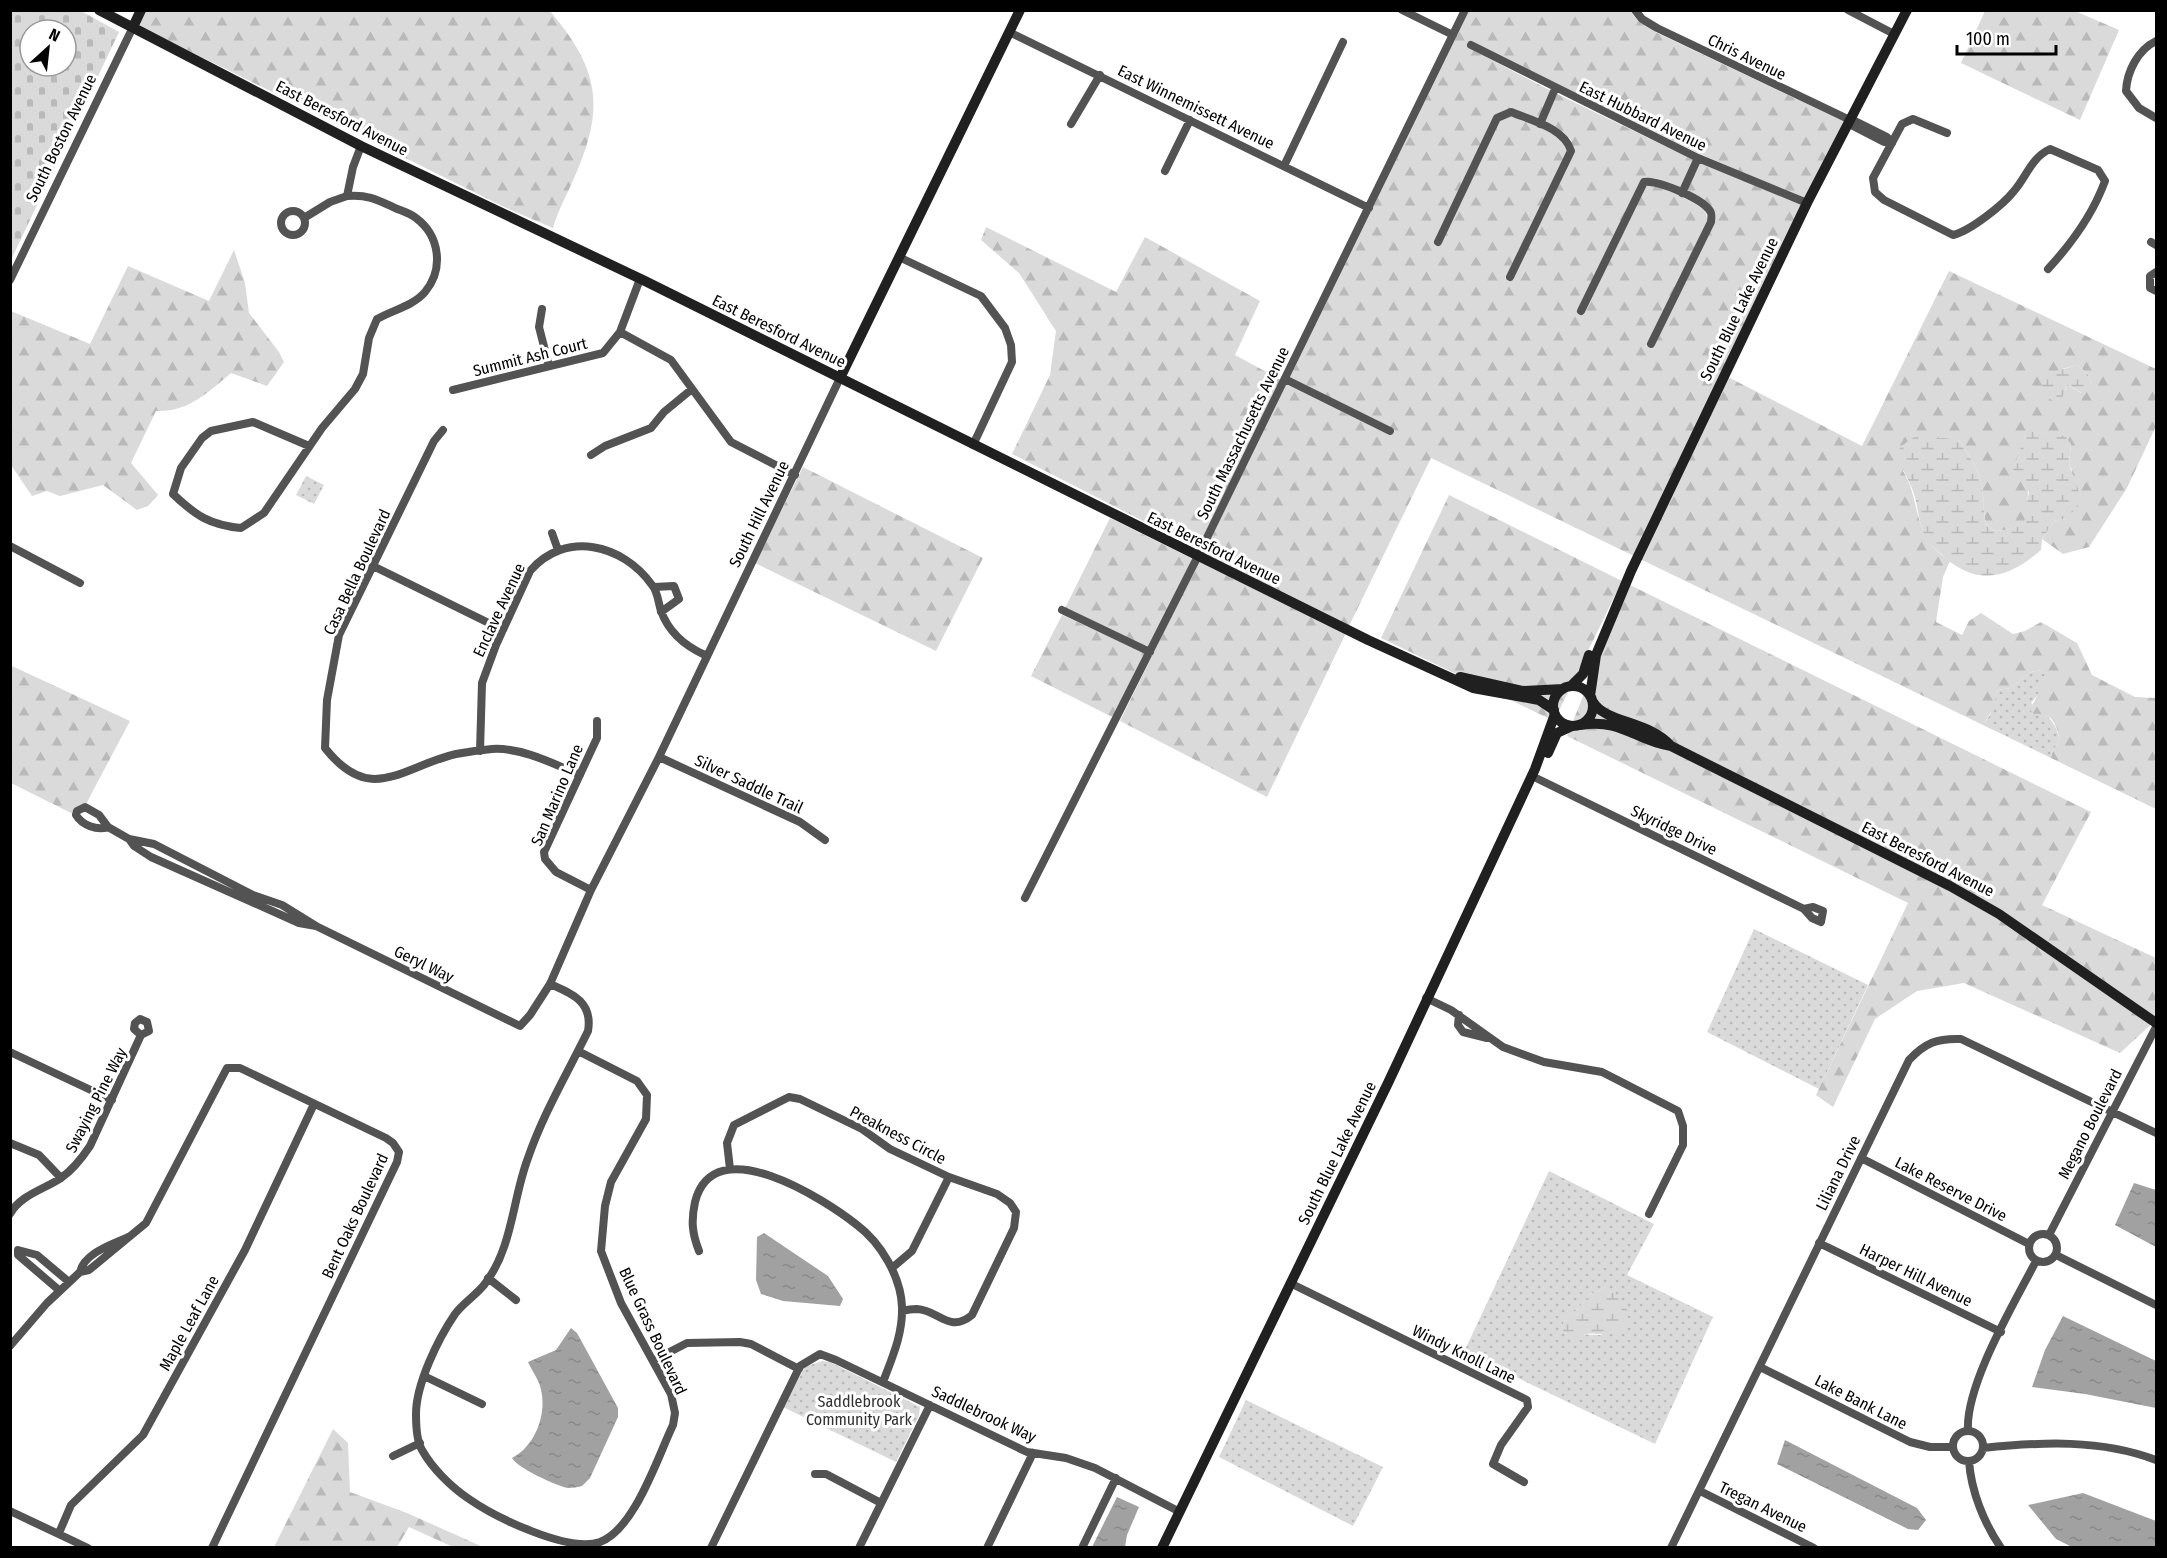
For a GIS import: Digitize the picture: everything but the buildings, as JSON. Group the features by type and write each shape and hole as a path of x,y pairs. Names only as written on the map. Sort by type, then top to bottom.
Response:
{"street":[{"name":"East Beresford Avenue","path":"99,10 361,146 640,279 1197,556 1473,688 1539,700 1554,712"},
{"name":"South Boston Avenue","path":"10,280 141,10"},
{"name":"South Hill Avenue","path":"520,1026 530,1016 550,984 591,890 659,757 705,655 901,258 1020,10"},
{"path":"1402,10 1453,34"},
{"name":"South Massachusetts Avenue","path":"1025,898 1285,379 1465,10"},
{"name":"Chris Avenue","path":"1635,10 1642,19 1657,28 1851,121 1855,120 1887,136 1891,142"},
{"path":"1848,10 1894,34"},
{"name":"South Blue Lake Avenue","path":"1592,699 1592,668 1607,631 1606,625 1807,203 1907,10"},
{"name":"East Winnemissett Avenue","path":"1009,32 1284,166 1354,203 1369,208"},
{"path":"2157,41 2143,50 2127,82 2126,91 2139,108 2157,118"},
{"path":"1284,166 1343,42"},
{"name":"East Hubbard Avenue","path":"1471,45 1698,158 1807,203"},
{"path":"1071,124 1100,75"},
{"path":"1540,124 1556,89"},
{"path":"1438,242 1497,118 1511,112 1540,124 1562,136 1568,142 1571,151 1510,277"},
{"path":"1947,133 1913,119 1902,124 1873,178 1875,192 1884,200 1953,235 1964,232 2014,192 2038,155 2050,149 2098,170 2105,181 2100,194 2065,250 2048,269"},
{"path":"1165,171 1190,120"},
{"path":"347,196 353,167 361,146"},
{"path":"1682,193 1698,158"},
{"path":"1581,311 1644,182 1659,182 1707,207 1712,213 1711,222 1651,344"},
{"path":"304,218 330,202 347,196 363,194 374,197 418,219 436,244 437,263 426,290 415,302 377,319 369,338 363,374 355,389 309,447 264,513 242,528 218,526 191,512 174,494 181,468 202,438 211,431 253,422 309,447"},
{"path":"901,258 981,296 1005,328 1011,345 1012,362 973,444"},
{"path":"2157,272 2150,276 2148,282 2150,288 2157,291"},
{"name":"Summit Ash Court","path":"453,390 603,353 620,332 640,279"},
{"path":"542,309 539,327 549,366"},
{"path":"620,332 671,360 731,442 795,475"},
{"path":"1285,379 1390,431"},
{"path":"591,455 604,446 651,428 664,412 692,389"},
{"name":"Casa Bella Boulevard","path":"443,430 434,441 339,635 327,700 326,748 335,760 357,776 376,781 395,777 455,754 495,749 536,757 580,775"},
{"path":"552,533 558,550"},
{"name":"Enclave Avenue","path":"480,751 482,683 530,571 539,561 558,550 576,544 602,547 642,572 654,587 661,612 676,637 705,655"},
{"path":"10,546 80,583"},
{"path":"373,566 503,630"},
{"path":"654,587 674,586 679,594 680,599 661,612"},
{"path":"1062,610 1150,651"},
{"name":"South Blue Lake Avenue","path":"1568,687 1583,674 1601,627 1606,625"},
{"name":"East Beresford Avenue","path":"1448,676 1522,691 1553,691 1568,687"},
{"path":"1568,687 1582,688 1592,699 1589,718 1577,725 1563,723 1554,712 1556,697 1568,687"},
{"name":"East Beresford Avenue","path":"1592,699 1604,714 1650,730 1665,738 1671,746"},
{"name":"South Blue Lake Avenue","path":"1162,1548 1388,1083 1534,772 1554,712"},
{"name":"San Marino Lane","path":"591,890 556,872 545,859 544,852 597,738 597,722"},
{"name":"East Beresford Avenue","path":"1577,725 1606,723 1622,726 1658,743 1671,746 1950,886 1999,914 2157,1025"},
{"name":"South Blue Lake Avenue","path":"1534,772 1544,762 1557,734 1577,725"},
{"name":"Silver Saddle Trail","path":"659,757 800,822 825,840"},
{"name":"Skyridge Drive","path":"1534,772 1804,909"},
{"name":"Geryl Way","path":"108,827 129,838 154,844 178,855 299,923 316,926 520,1026"},
{"name":"Geryl Way","path":"129,838 134,846 173,866 255,899"},
{"path":"173,866 178,855"},
{"name":"Blue Grass Boulevard","path":"550,984 582,1000 589,1012 588,1031 578,1051 528,1155 519,1182 511,1225 500,1257 488,1278 456,1312 420,1384 416,1414 420,1449 447,1482 484,1509 542,1534 568,1542 600,1545 621,1526 635,1507 673,1425 675,1413 671,1394 621,1303 601,1251 605,1206 611,1182 646,1119 646,1095 637,1081 578,1051"},
{"path":"1426,998 1459,1016 1487,1038 1503,1047 1544,1062 1602,1072 1678,1111 1683,1126 1683,1145 1649,1214"},
{"path":"1459,1016 1458,1025 1462,1032 1487,1038"},
{"name":"Megano Boulevard","path":"2049,1235 2157,1025"},
{"name":"Swaying Pine Way","path":"10,1214 34,1192 60,1178 79,1162 112,1100 141,1035"},
{"name":"Liliana Drive","path":"1671,1548 1909,1060 1922,1047 1935,1040 1961,1039 2157,1133"},
{"path":"10,1052 112,1100"},
{"name":"Bent Oaks Boulevard","path":"10,1346 80,1272 83,1263 103,1249 128,1237 146,1223 158,1205 227,1068 240,1068 393,1143 399,1152 397,1162 212,1548"},
{"name":"Preakness Circle","path":"730,1169 727,1143 734,1125 789,1097 800,1099 862,1129 890,1149 949,1177 997,1194 1010,1203 1016,1212 1014,1228 972,1315 963,1322 952,1323 918,1309 902,1311"},
{"name":"Maple Leaf Lane","path":"58,1533 71,1505 144,1435 245,1250 314,1104"},
{"path":"10,1143 39,1155 60,1178"},
{"name":"Lake Reserve Drive","path":"1861,1158 2029,1244"},
{"path":"699,1251 693,1237 691,1221 697,1196 707,1181 730,1169 770,1174 790,1182 858,1225 892,1268 902,1311 896,1348 883,1382"},
{"path":"892,1268 912,1251 949,1177"},
{"path":"2039,1234 2049,1235 2057,1244 2056,1255 2046,1262 2036,1261 2029,1253 2029,1244 2039,1234"},
{"name":"Harper Hill Avenue","path":"1819,1243 2001,1332"},
{"path":"14,1248 37,1255 69,1282"},
{"path":"14,1248 18,1255 60,1291"},
{"path":"2056,1255 2157,1305"},
{"path":"1968,1431 1967,1416 1982,1368 2036,1261"},
{"path":"488,1278 516,1300"},
{"name":"Windy Knoll Lane","path":"1290,1283 1527,1400 1528,1407 1501,1445 1493,1464 1524,1482"},
{"path":"654,1360 687,1343 740,1342 751,1344 799,1369 711,1548"},
{"name":"Saddlebrook Way","path":"799,1369 811,1357 820,1354 1033,1453 1066,1458 1095,1468 1180,1512"},
{"name":"Lake Bank Lane","path":"1760,1367 1910,1443 1930,1448 1953,1447"},
{"path":"424,1376 482,1404"},
{"path":"859,1548 930,1405"},
{"path":"1968,1431 1978,1434 1983,1448 1979,1457 1969,1461 1960,1459 1953,1447 1959,1434 1968,1431"},
{"path":"393,1456 420,1443"},
{"path":"1983,1448 2039,1443 2090,1445 2157,1460"},
{"path":"987,1548 1033,1453"},
{"path":"1969,1461 1977,1498 1988,1526 2000,1547"},
{"path":"815,1474 826,1474 881,1503"},
{"path":"1082,1548 1116,1478"},
{"name":"Tregan Avenue","path":"1700,1491 1814,1548"},
{"path":"10,1511 87,1548"}],"green space":[{"path":"11,10 81,11 119,32 11,260"},
{"path":"145,10 550,11 579,52 588,71 593,109 591,130 584,153 553,228 504,207 137,25"},
{"path":"1469,11 1630,11 1639,22 1655,32 1845,122 1806,199 1700,154 1470,41 1467,47 1551,91 1539,119 1511,108 1494,117 1434,244 1440,246 1500,121 1510,116 1543,129 1558,138 1567,151 1505,278 1511,281 1574,152 1571,139 1545,122 1557,94 1694,160 1681,188 1656,178 1641,180 1577,313 1583,315 1645,185 1676,194 1705,210 1708,222 1646,346 1652,349 1715,222 1711,206 1687,191 1700,163 1802,205 1634,556 1431,458 1349,626 1202,555 1286,384 1391,436 1395,430 1290,377"},
{"path":"1985,11 2075,11 2119,30 2080,120 1961,63"},
{"path":"986,227 1116,292 1145,237 1260,301 1235,355 1281,380 1198,549 1012,454 1050,375 1056,331 1019,273 981,240"},
{"path":"234,250 245,283 249,313 284,362 267,386 231,373 188,405 156,411 131,463 158,495 148,506 137,510 103,485 60,496 47,491 32,496 11,465 11,311 90,344 128,266 209,301"},
{"path":"1949,271 2156,369 2156,426 2127,488 2089,547 2063,554 2042,539 2054,521 2066,519 2072,470 2069,464 2071,444 2048,434 2027,432 2024,439 2028,482 2026,514 2024,525 2009,529 1998,531 1987,525 1981,480 1959,440 1926,439 1903,471 1911,488 1924,534 1933,547 1950,561 1943,577 1936,622 1962,635 1969,621 1981,613 2013,634 2025,631 2041,622 2077,643 2092,675 2135,697 2156,698 2156,809 2051,758 2052,751 2060,741 2055,724 2049,717 2034,714 2030,710 2046,678 2041,670 2031,672 2010,688 1998,690 1993,709 1983,725 1640,559 1728,377 1862,446","holes":["2077,365 2088,374 2091,383 2081,393 2067,384 2065,391 2062,369"]},
{"path":"2077,365 2088,374 2091,383 2085,395 2067,384 2063,396 2057,402 2050,399 2043,389 2040,376"},
{"path":"2027,431 2065,436 2071,444 2069,464 2078,489 2080,504 2066,519 2054,521 2042,539 2041,550 2017,568 1993,576 1968,572 1943,556 1926,538 1914,494 1900,460 1900,447 1917,435 1959,440 1981,480 1987,525 1997,531 2023,525 2029,492 2013,469"},
{"path":"803,467 983,558 936,651 755,563"},
{"path":"306,476 324,485 314,504 296,495"},
{"path":"1449,495 1622,581 1554,721 1381,638"},
{"path":"1110,518 1193,559 1149,647 1065,608"},
{"path":"1199,561 1346,633 1267,797 1120,721"},
{"path":"1628,584 2091,812 2042,905 2156,958 2156,1020 2120,1053 1964,983 1917,991 1875,1019 1833,1107 1816,1095 1908,903 1567,736"},
{"path":"1062,615 1145,653 1114,718 1031,676"},
{"path":"10,665 130,721 86,804 80,805 73,814 11,783"},
{"path":"2041,670 2047,678 2042,690 2031,703 2050,719 2056,728 2060,741 2052,751 2051,758 1983,725 1990,715 1998,690 2010,688 2031,672"},
{"path":"1754,929 1868,985 1819,1089 1707,1032"},
{"path":"1549,1171 1654,1224 1627,1275 1713,1317 1655,1444 1464,1352","holes":["1604,1289 1602,1335 1566,1334 1562,1329 1565,1318 1577,1310 1590,1294"]},
{"path":"1604,1289 1618,1296 1623,1302 1627,1309 1627,1322 1615,1333 1608,1335 1567,1335 1562,1329 1564,1318 1577,1310 1590,1294"},
{"name":"Saddlebrook Community Park","path":"822,1361 830,1362 920,1407 919,1415 896,1462 783,1407 805,1367"},
{"path":"1246,1400 1383,1467 1353,1526 1219,1457"},
{"path":"333,1429 348,1443 350,1492 407,1513 483,1547 453,1547 409,1527 397,1547 274,1547"}],"water":[{"path":"2134,1183 2156,1190 2156,1247 2115,1225"},
{"path":"764,1233 828,1276 843,1299 840,1306 783,1301 761,1294 756,1280 757,1237"},
{"path":"2063,1316 2156,1361 2156,1408 2085,1394 2032,1387 2045,1350"},
{"path":"571,1328 577,1333 618,1408 618,1417 590,1478 582,1486 568,1488 537,1476 512,1458 521,1452 534,1435 539,1425 543,1404 539,1383 528,1362 556,1350"},
{"path":"1785,1440 1917,1508 1926,1520 1918,1530 1908,1529 1777,1464"},
{"path":"2083,1493 2156,1521 2156,1547 2072,1547 2056,1539 2028,1505"},
{"path":"1117,1497 1139,1507 1127,1535 1125,1547 1092,1547"}]}
